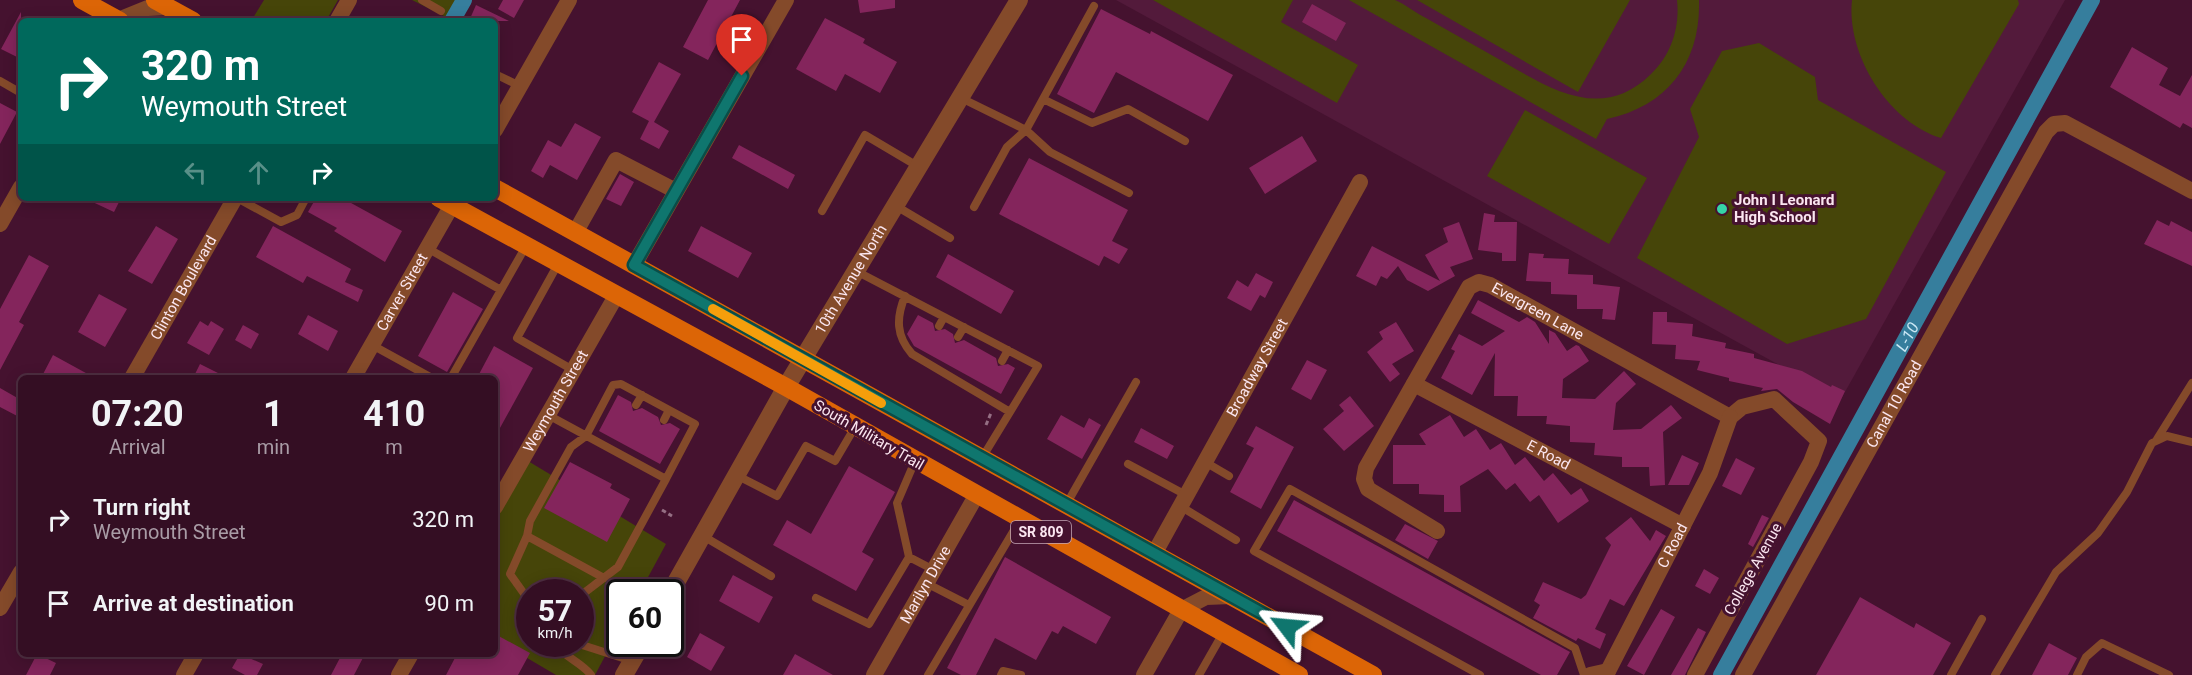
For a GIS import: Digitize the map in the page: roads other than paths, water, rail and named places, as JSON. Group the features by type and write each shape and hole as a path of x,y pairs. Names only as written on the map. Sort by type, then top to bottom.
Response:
{"main road":[{"path":"90,1 115,18"},
{"path":"162,3 189,18"},
{"name":"SR 809","path":"498,190 1372,675"},
{"name":"South Military Trail","path":"445,202 786,387 1223,633 1275,666 1299,675"}],"street":[{"path":"339,18 349,0"},
{"path":"498,125 569,0"},
{"path":"634,265 786,0"},
{"name":"10th Avenue North","path":"678,579 786,387 1019,0"},
{"path":"123,18 162,3"},
{"name":"Canal 10 Road","path":"1743,675 2046,132 2054,124 2065,123 2192,191"},
{"path":"575,233 616,160 676,191"},
{"name":"Broadway Street","path":"1154,554 1360,182"},
{"path":"0,224 18,192"},
{"name":"Clinton Boulevard","path":"134,375 234,201"},
{"name":"Carver Street","path":"356,375 427,248 445,202"},
{"name":"Evergreen Lane","path":"1437,531 1368,489 1364,478 1366,468 1469,287 1479,282 1490,285 1730,417"},
{"name":"Weymouth Street","path":"498,502 616,296"},
{"name":"E Road","path":"1414,384 1683,526"},
{"name":"College Avenue","path":"1695,675 1811,462 1819,441 1774,399 1743,407 1730,417"},
{"name":"C Road","path":"1611,673 1710,473 1730,417"},
{"name":"Marilyn Drive","path":"874,675 976,496"},
{"path":"0,608 18,577"},
{"path":"1144,675 1181,610 1206,597 1231,596"},
{"path":"184,675 194,657"},
{"path":"399,675 409,657"},
{"path":"1590,675 1611,673"}],"lane":[{"path":"422,0 441,11"},
{"path":"974,207 1007,147 1026,130 1094,6"},
{"path":"498,76 520,87"},
{"path":"0,81 18,91"},
{"path":"961,98 1026,130 1050,152 1129,193"},
{"path":"1043,99 1092,123 1128,109 1185,141"},
{"path":"822,211 865,135 920,167"},
{"path":"242,201 281,222 297,215 304,201"},
{"path":"896,206 950,238"},
{"path":"453,375 526,246"},
{"path":"427,248 501,290"},
{"path":"558,264 517,338 573,370"},
{"path":"856,271 1038,366 982,459"},
{"path":"905,296 898,314 903,343 1010,412"},
{"path":"939,326 944,317"},
{"path":"958,336 964,327"},
{"path":"372,345 427,375"},
{"path":"1002,361 1008,350"},
{"path":"1066,505 1136,382"},
{"path":"1995,675 2056,572 2098,533 2127,492 2192,383"},
{"path":"516,582 510,574 527,536 530,521 570,447 586,436 613,385 621,384 695,424 618,567 594,586"},
{"path":"981,395 987,387"},
{"path":"636,405 642,395"},
{"path":"664,420 669,410"},
{"path":"548,415 666,479"},
{"path":"736,474 777,496 806,446 836,461 855,427"},
{"path":"2157,439 2173,436 2192,442"},
{"path":"613,450 618,441"},
{"path":"640,465 645,456"},
{"path":"915,461 897,503 909,557 969,605"},
{"path":"1204,462 1229,476"},
{"path":"1128,464 1236,540"},
{"path":"1480,675 1254,551 1290,489 1575,648 1584,675"},
{"path":"928,675 1020,520"},
{"path":"527,536 604,578"},
{"path":"703,536 771,576"},
{"path":"816,598 869,624 909,557"},
{"path":"1952,675 1982,619"},
{"path":"1199,675 1223,633"},
{"path":"2077,675 2086,657 2102,643 2169,675"},
{"path":"594,651 628,668"},
{"path":"569,657 585,667 591,675"},
{"path":"1000,675 1003,671 1021,675"}],"waterway":[{"path":"454,18 464,0"},
{"name":"L-10","path":"1721,675 2092,0"}],"place":[{"name":"John I Leonard High School","path":"1722,209"}]}
